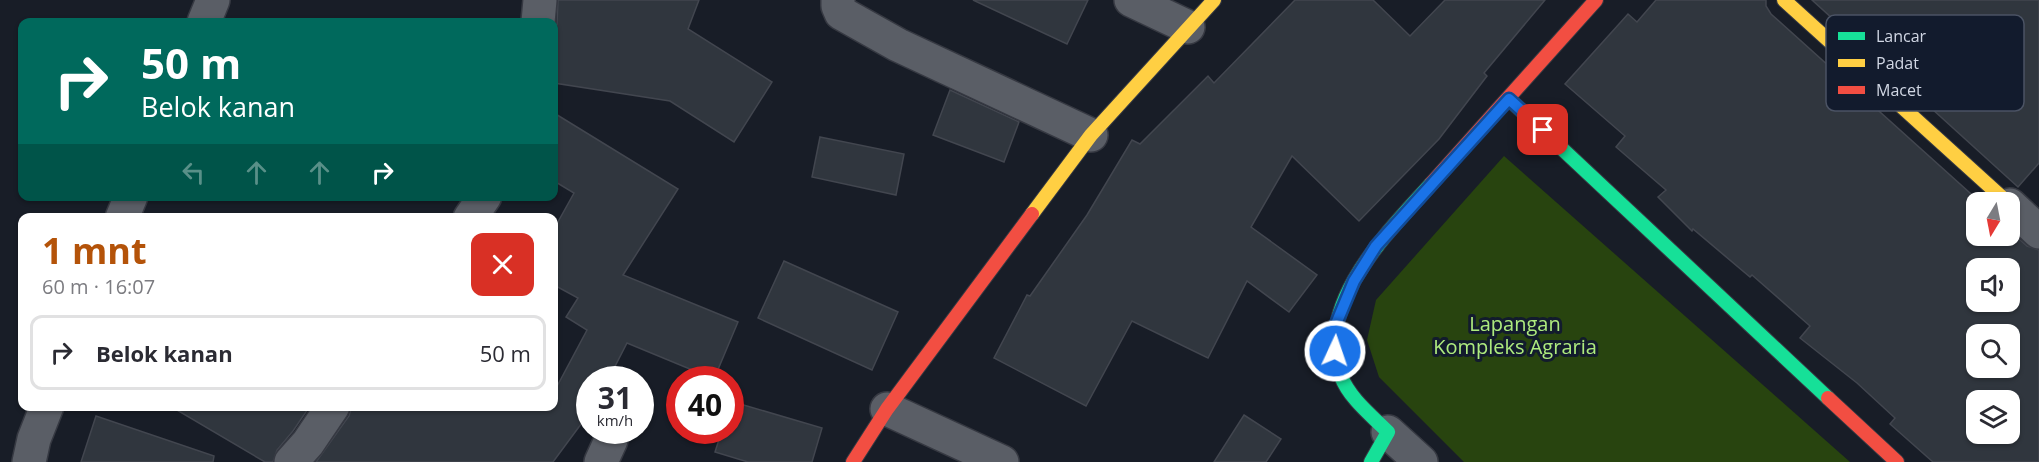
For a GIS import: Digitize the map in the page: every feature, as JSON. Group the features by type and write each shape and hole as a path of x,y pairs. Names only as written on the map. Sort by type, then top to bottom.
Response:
{"street":[{"path":"206,18 213,0"},
{"path":"538,18 540,0"},
{"path":"838,0 837,6 841,13 898,45 1091,135"},
{"path":"1131,0 1188,27"},
{"path":"853,462 886,409 1091,135 1214,0"},
{"path":"1421,462 1352,395 1341,377 1335,351 1336,324 1354,281 1376,246 1596,0"},
{"path":"1784,0 1826,38"},
{"path":"1509,99 1897,462"},
{"path":"1906,111 1996,192"},
{"path":"2020,214 2039,231"},
{"path":"886,409 1002,462"},
{"path":"28,462 44,411"},
{"path":"291,462 308,443 330,411"},
{"path":"1371,462 1388,432"}],"green space":[{"name":"Lapangan Kompleks Agraria","path":"1504,156 1850,462 1464,462 1379,377 1367,340 1376,300"}],"building":[{"path":"558,0 699,0 688,29 772,82 734,142 670,101 558,84"},
{"path":"973,0 1088,0 1067,44"},
{"path":"1295,0 1373,0 1410,36 1445,0 1545,0 1484,73 1487,76 1439,139 1359,221 1292,156 1251,227 1317,275 1289,312 1247,281 1208,358 1132,321 1086,406 994,358 1027,295 1030,296 1087,215 1132,140 1140,144 1208,76 1214,83"},
{"path":"1656,0 1766,0 1766,6 1771,14 1826,63 1826,111 1879,111 1969,192 1966,192 1966,246 2020,246 2020,240 2027,246 2039,250 2039,462 1933,462 1890,424 1895,418 1857,383 1800,338 1810,326 1752,275 1750,277 1693,229 1692,231 1658,197 1666,190 1616,147 1625,136 1565,84 1628,14 1637,22"},
{"path":"1812,0 2039,0 2039,163 2018,187 1934,111 2024,111 2024,15 1829,15"},
{"path":"950,90 1019,122 1004,162 933,135"},
{"path":"558,115 678,189 623,275 738,322 719,366 683,366 627,343 615,366 576,366 576,431 553,462 316,462 350,411 558,411 558,384 587,330 566,317 578,298 558,287 558,222 574,193 558,183"},
{"path":"820,137 904,154 896,195 812,177"},
{"path":"784,261 898,312 872,370 758,318"},
{"path":"744,405 822,428 812,462 748,462 715,452 718,444 744,444"},
{"path":"178,411 307,411 277,450 273,462 265,462"},
{"path":"1244,415 1281,439 1266,462 1214,462"},
{"path":"96,416 214,456 213,462 81,462"}],"traffic: fast":[{"path":"1509,99 1828,398"},
{"path":"1371,462 1388,432 1349,392 1341,376 1335,349 1337,323 1346,297 1359,271 1395,224 1431,184"}],"traffic: slow":[{"path":"1032,214 1091,135 1214,0"},
{"path":"1784,0 1826,38"},
{"path":"1907,111 1996,192"}],"traffic: jam":[{"path":"1431,184 1596,0"},
{"path":"853,462 887,409 1032,214"},
{"path":"1828,398 1897,462"}],"route":[{"path":"1335,351 1336,324 1354,281 1376,246 1509,99 1543,130"}]}
